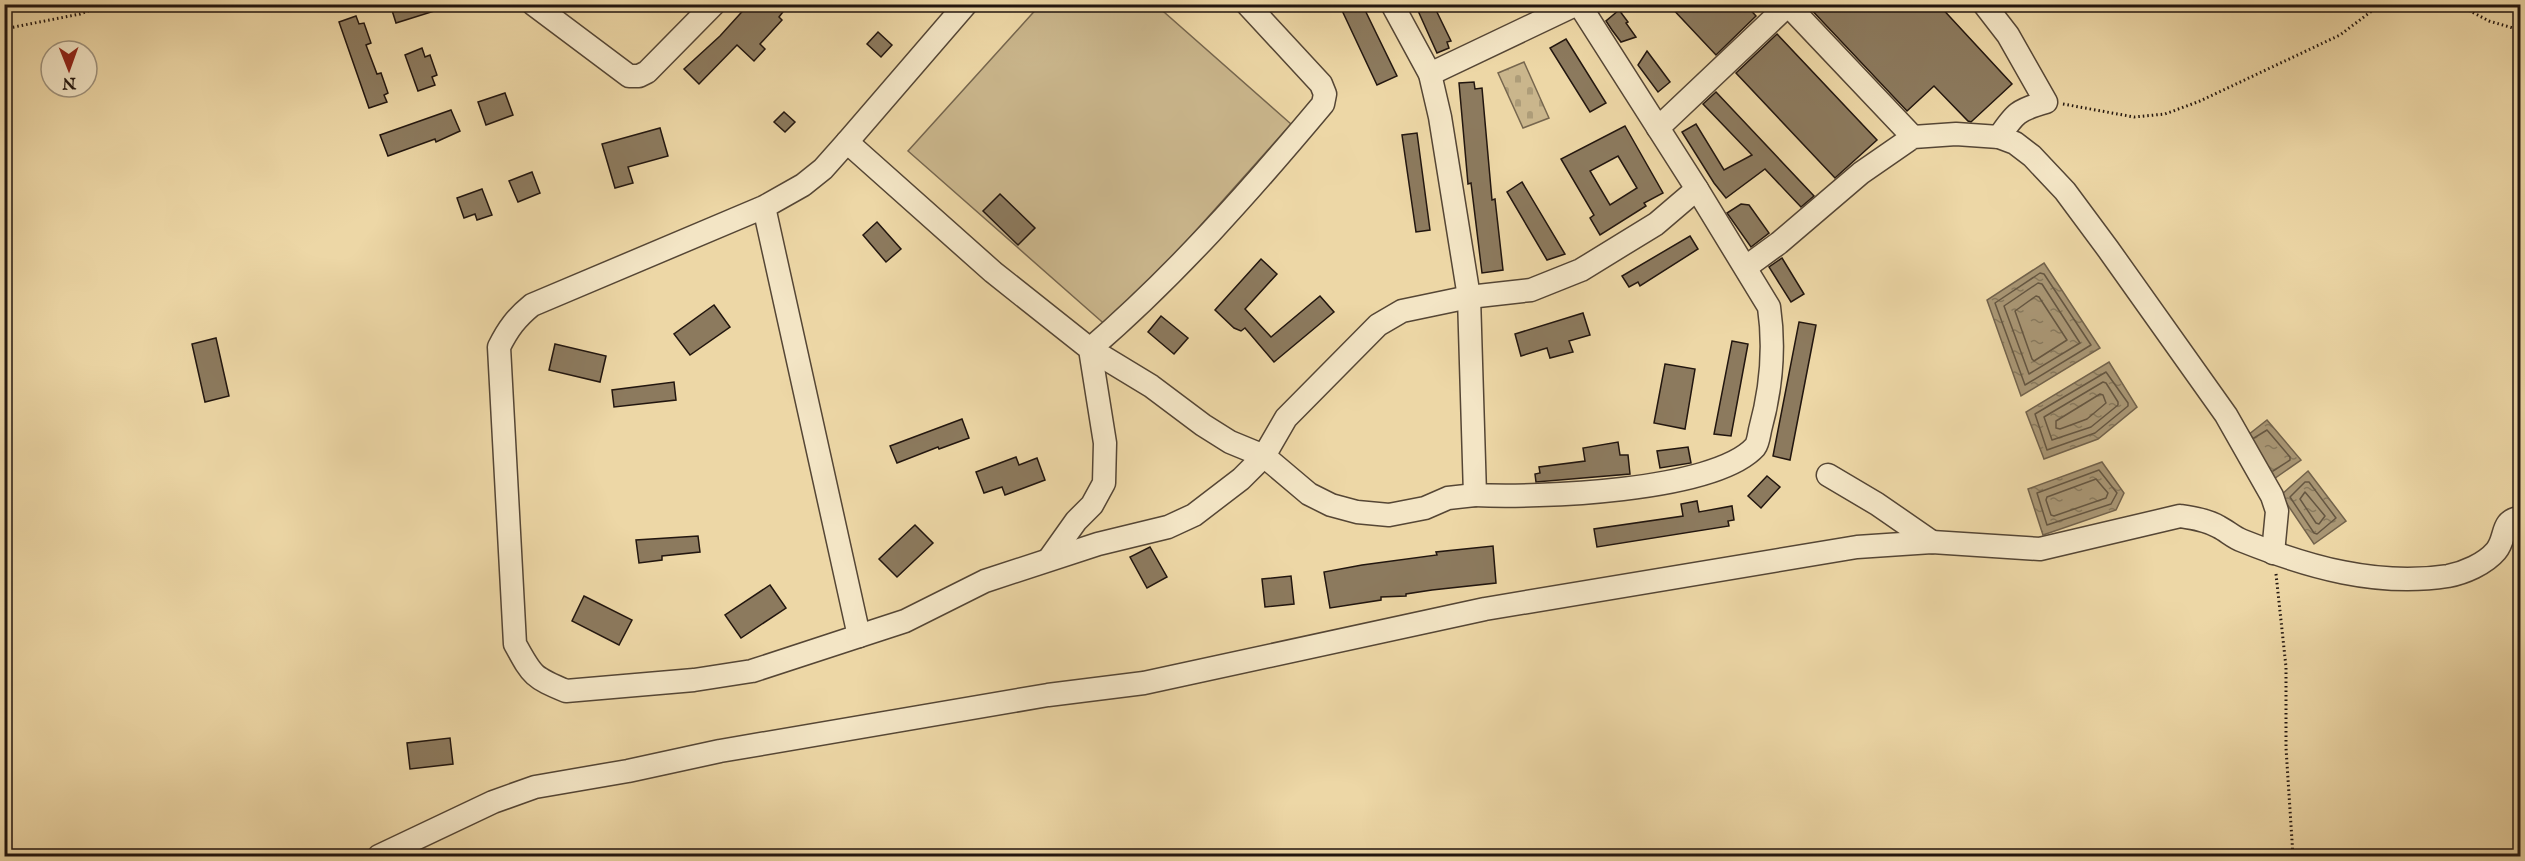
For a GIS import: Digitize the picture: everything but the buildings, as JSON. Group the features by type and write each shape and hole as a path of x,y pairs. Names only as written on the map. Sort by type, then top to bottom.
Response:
{"street":[{"path":"533,4 629,76 639,76 647,72 714,4"},
{"path":"966,4 848,142 823,169 802,185 764,207 532,305 515,318 499,348 514,644 533,675 566,691 694,680 752,671 905,621 985,581 1098,544 1168,527 1194,516 1241,479 1264,456 1287,418 1378,325 1402,311 1469,297 1531,290 1581,270 1656,224 1697,189"},
{"path":"1090,349 1124,321 1256,183 1323,104 1325,94 1321,84 1247,4"},
{"path":"1392,4 1430,74 1440,117 1469,297 1475,495"},
{"path":"848,142 993,272 1090,349 1151,386 1221,437 1264,456 1309,494 1331,505 1357,512 1389,515 1410,513 1448,498 1475,495 1563,495 1610,490 1710,472 1735,462 1756,446 1770,381 1772,330 1769,308 1697,189 1578,4 1430,74"},
{"path":"1984,4 2008,35 2046,102 2026,108 2013,116 1999,137"},
{"path":"1658,128 1787,5 1913,137"},
{"path":"1746,267 1779,243 1861,173 1913,137 1956,134 1999,137 2015,143 2032,156 2065,191 2226,415 2272,496 2277,510 2273,553"},
{"path":"764,207 859,636"},
{"path":"1049,559 1076,521 1092,505 1104,483 1105,443 1090,349"},
{"path":"1828,475 1877,504 1932,542"},
{"path":"379,856 493,802 535,787 743,747 1048,695 1144,683 1485,609 1857,547 1932,542 2040,549 2180,516 2201,519 2239,540 2273,553 2354,576 2396,580 2434,578 2462,573 2496,552 2509,520 2520,518"}],"path":[{"path":"4,12 12,4"},
{"path":"4,29 80,14 106,4"},
{"path":"2046,102 2134,117 2165,114 2200,101 2331,40 2381,4"},
{"path":"2457,4 2489,21 2520,30"},
{"path":"2273,553 2286,677 2286,748 2293,856"}],"green space":[{"path":"1040,5 1156,5 1291,124 1109,328 908,151"},
{"path":"1524,62 1549,118 1523,128 1498,73"}],"water":[{"path":"2044,263 2100,348 2021,396 1987,300"},
{"path":"2109,362 2137,407 2098,439 2044,459 2026,412"},
{"path":"2267,420 2301,460 2271,481 2243,439"},
{"path":"2102,462 2124,493 2116,510 2043,535 2028,489"},
{"path":"2308,471 2346,521 2314,544 2281,495"}]}
